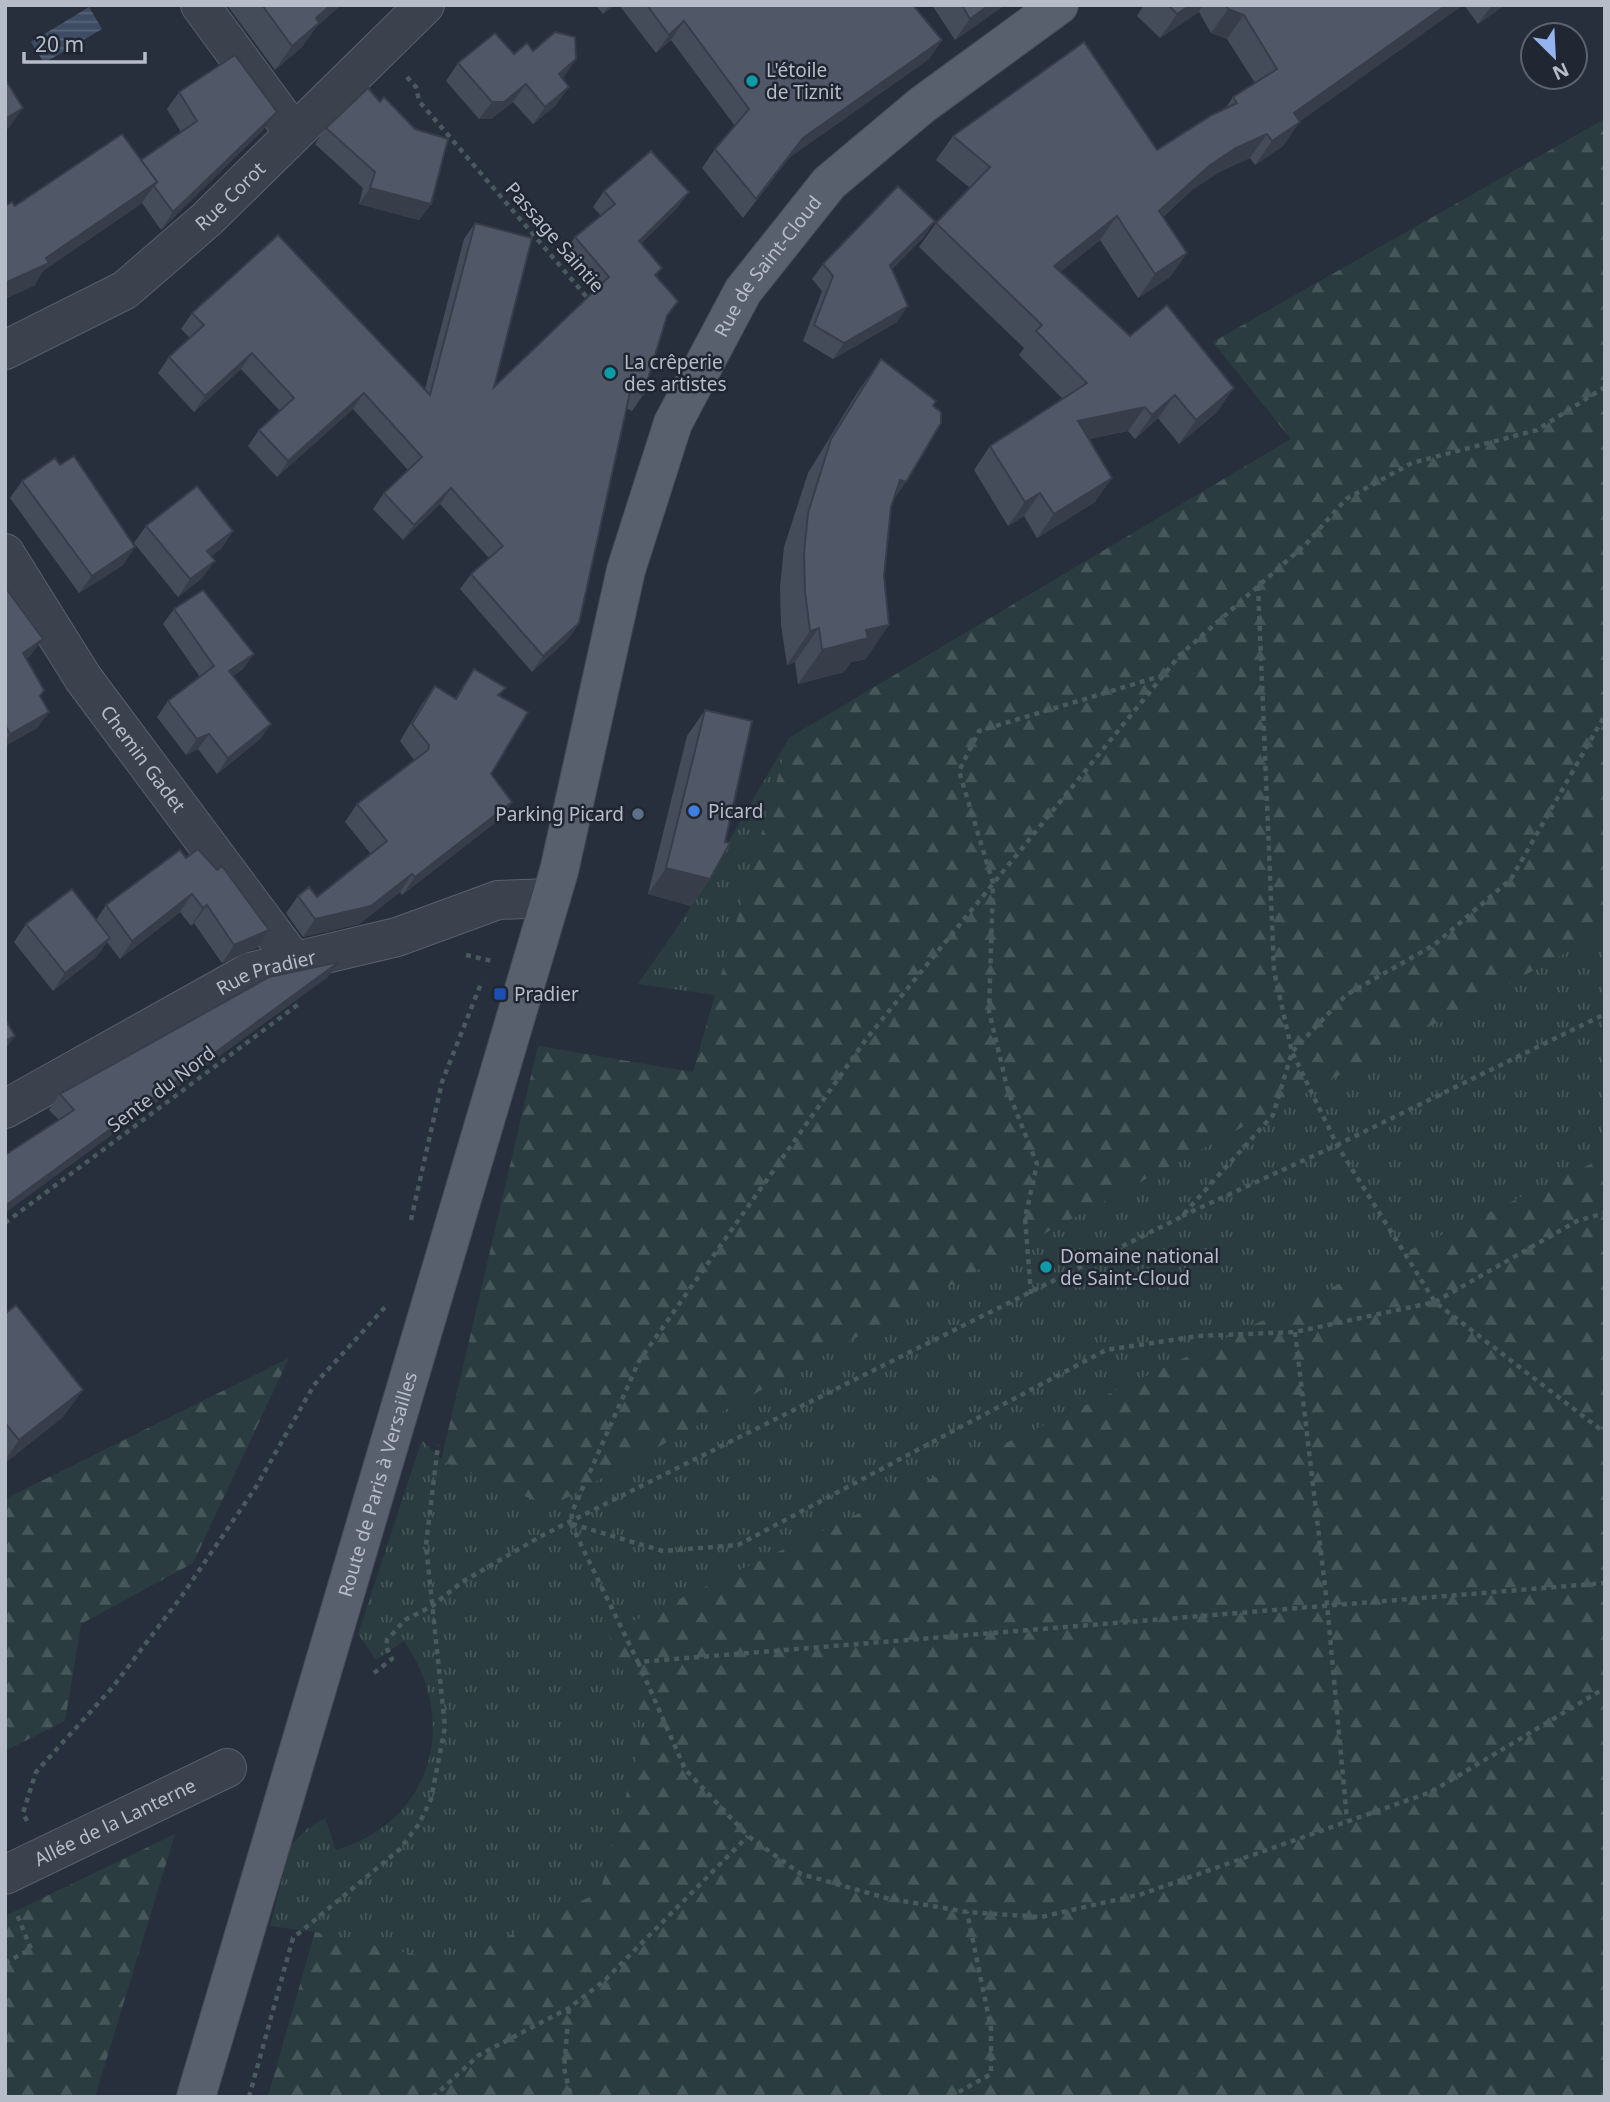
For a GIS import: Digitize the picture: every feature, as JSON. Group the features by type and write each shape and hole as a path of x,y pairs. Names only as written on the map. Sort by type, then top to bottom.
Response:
{"main road":[{"name":"Rue de Saint-Cloud","path":"555,885 626,570 641,521 673,423 743,291 829,183 922,105 1059,5"},
{"name":"Route de Paris à Versailles","path":"196,2097 555,885"}],"street":[{"path":"200,5 294,133"},
{"name":"Rue Corot","path":"5,350 125,290 207,219 425,5"},
{"name":"Chemin Gadet","path":"5,552 83,678 293,960"},
{"name":"Rue Pradier","path":"5,1109 250,972 397,937 498,900 555,885"},
{"name":"Allée de la Lanterne","path":"10,1893 43,1857 228,1769"}],"path":[{"name":"Passage Saintie","path":"416,87 419,101 600,311"},
{"path":"1605,387 1537,430 1412,463 1346,499 1306,544 1180,655 867,1038 639,1361 572,1512 571,1524 638,1662 685,1769 748,1836 801,1874 886,1898 968,1912 1041,1917 1142,1894 1431,1792 1605,1688"},
{"path":"1258,586 1274,971 1292,1052 1337,1145 1434,1302 1605,1433"},
{"path":"1031,1294 1025,1219 1037,1164 1008,1091 989,1012 993,883 959,771 979,731 1162,676"},
{"path":"1181,1217 1273,1115 1292,1052 1346,995 1434,945 1511,878 1605,715"},
{"path":"408,1231 443,1082 476,991 503,945 498,900"},
{"name":"Sente du Nord","path":"5,1223 311,995"},
{"path":"374,1673 392,1659 386,1647 388,1636 405,1620 432,1606 461,1582 543,1535 571,1524 1181,1217 1337,1145 1605,1014"},
{"path":"571,1524 663,1551 738,1545 1106,1350 1198,1336 1295,1332 1434,1302 1577,1221 1605,1213"},
{"path":"43,1857 23,1813 36,1772 113,1688 181,1597 256,1487 314,1385 393,1298"},
{"path":"1295,1332 1347,1820"},
{"path":"249,2097 293,1938 400,1849 419,1824 432,1799 444,1727 426,1545 438,1445"},
{"path":"638,1662 1605,1583"},
{"path":"433,2097 479,2055 569,2008 604,1981 748,1836"},
{"path":"5,1963 31,1949 10,1893"},
{"path":"950,2097 991,2074 991,2028 968,1912"},
{"path":"569,2008 564,2068 570,2097"}],"green space":[{"name":"Domaine national de Saint-Cloud","path":"1605,119 1605,2097 268,2097 315,1932 270,1926 291,1845 307,1829 325,1818 336,1850 369,1836 395,1816 415,1792 427,1765 433,1735 431,1703 421,1672 404,1641 376,1660 358,1634 422,1440 442,1460 538,1046 693,1073 715,995 638,984 685,916 789,738 1291,439 1213,342"},
{"path":"1605,119 1605,932 1025,1244 550,1507 441,1461 538,1046 693,1072 789,738 1291,439 1213,342"},
{"path":"1605,1157 1605,2097 268,2097 315,1932 453,1963 600,1892 645,1725 608,1633"},
{"path":"289,1358 193,1563 81,1624 65,1721 5,1751 5,1499"},
{"path":"175,1834 95,2097 5,2097 5,1916"}],"water":[{"path":"89,7 102,29 44,63 31,42"}],"building":[{"path":"262,5 331,5 316,18 319,23 292,46"},
{"path":"647,5 913,5 942,40 803,138 756,199 715,149 749,109 684,21 669,35"},
{"path":"962,5 989,5 970,19"},
{"path":"1168,5 1190,5 1177,14"},
{"path":"1226,5 1446,5 1294,113 1300,122 1272,141 1267,134 1236,148 1209,166 1159,211 1187,253 1155,274 1117,216 1054,266 1130,336 1167,305 1234,388 1196,420 1175,395 1152,415 1145,407 1078,421 1112,478 1054,514 1040,493 1025,502 990,446 1087,383 1036,331 1042,325 936,223 990,167 953,136 1084,42 1157,150 1212,115 1237,103 1233,97 1277,69 1244,15 1228,9"},
{"path":"555,32 575,37 576,59 559,74 569,87 545,107 526,84 504,102 492,102 458,63 495,33 514,54 527,43 533,51"},
{"path":"235,55 277,112 173,212 154,186 157,182 141,160 197,121 179,92"},
{"path":"5,79 23,108 5,119"},
{"path":"368,88 380,102 384,97 415,129 448,139 431,204 370,188 375,172 326,128"},
{"path":"122,134 157,182 46,258 49,263 5,283 5,202 7,205 12,202 15,206"},
{"path":"651,151 689,192 639,241 662,268 655,275 678,301 667,316 643,395 631,388 579,623 543,656 471,574 503,546 451,488 414,525 384,493 422,457 364,393 288,461 259,430 294,398 252,353 205,396 169,357 204,325 192,313 278,235 430,395 475,223 532,238 494,387 609,277 575,237 615,204 604,191"},
{"path":"898,186 935,221 890,265 908,306 844,343 814,325 833,276 823,264"},
{"path":"881,359 936,401 933,406 941,412 941,423 906,482 900,480 891,507 884,576 889,625 866,630 868,638 822,650 819,628 810,631 805,591 804,553 808,513 831,439"},
{"path":"74,456 135,547 92,576 22,481 55,458 60,465"},
{"path":"197,486 233,531 207,551 215,561 190,579 146,526"},
{"path":"5,587 43,639 23,653 44,690 40,696 49,712 10,734 5,725"},
{"path":"203,590 254,654 229,671 271,724 228,758 209,734 197,739 168,701 214,666 174,609"},
{"path":"474,669 506,688 498,695 528,712 491,774 512,802 415,877 412,874 371,906 315,919 298,896 309,887 317,897 387,841 357,804 428,750 429,745 412,724 435,686 456,699"},
{"name":"Picard","path":"705,710 752,721 725,842 730,843 710,879 666,868"},
{"path":"198,849 217,870 222,866 269,930 234,945 207,905 203,908 192,894 132,941 106,905 180,850 186,858"},
{"path":"72,889 110,938 65,973 26,924"},
{"path":"339,962 5,1206 5,1155 74,1110 60,1094 269,977"},
{"path":"5,1019 15,1036 5,1041"},
{"path":"16,1305 83,1390 19,1440 5,1423 5,1314"}],"place":[{"name":"L'étoile de Tiznit","path":"752,81"},
{"name":"La crêperie des artistes","path":"610,373"},
{"name":"Picard","path":"694,811"},
{"name":"Parking Picard","path":"638,814"},
{"name":"Pradier","path":"500,994"},
{"name":"Domaine national de Saint-Cloud","path":"1046,1267"}]}
